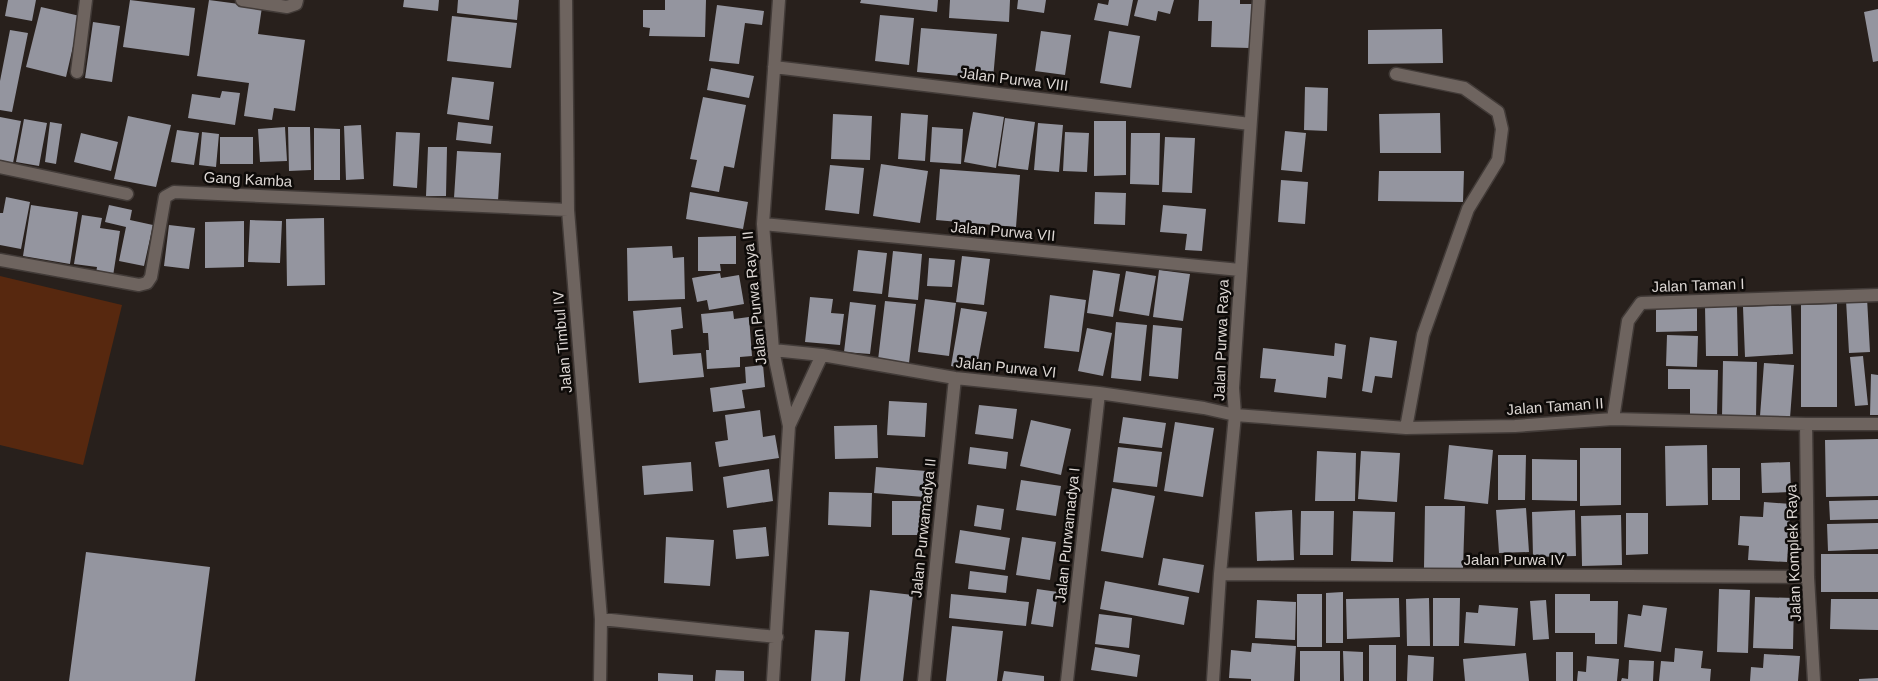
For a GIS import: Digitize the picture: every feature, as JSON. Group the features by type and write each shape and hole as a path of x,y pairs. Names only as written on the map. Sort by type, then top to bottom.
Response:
{"street":[{"path":"77,72 86,0"},
{"path":"242,0 287,7 296,4 297,0"},
{"name":"Jalan Timbul IV","path":"566,0 568,210 601,619 600,681"},
{"name":"Jalan Purwa Raya II","path":"774,681 789,426 774,350 763,224 779,0"},
{"name":"Jalan Purwa Raya","path":"1213,681 1220,574 1235,415 1233,388 1259,0"},
{"name":"Jalan Purwa VIII","path":"774,67 1250,124"},
{"path":"1396,74 1464,88 1498,112 1502,129 1498,160 1468,209 1423,335 1406,428"},
{"path":"0,167 127,194"},
{"name":"Gang Kamba","path":"0,260 139,285 147,283 151,277 165,196 174,192 568,210"},
{"name":"Jalan Purwa VII","path":"763,224 1240,270"},
{"name":"Jalan Taman I","path":"1613,419 1628,321 1641,303 1878,295"},
{"name":"Jalan Purwa VI","path":"774,350 822,355 955,378 1099,393 1204,408 1235,415"},
{"path":"789,426 822,355"},
{"name":"Jalan Purwamadya II","path":"924,681 955,378"},
{"name":"Jalan Purwamadya I","path":"1067,681 1099,393"},
{"name":"Jalan Taman II","path":"1235,415 1406,428 1515,426 1613,419 1878,424"},
{"name":"Jalan Komplek Raya","path":"1806,424 1808,577 1814,681"},
{"name":"Jalan Purwa IV","path":"1220,574 1808,577"},
{"path":"601,619 777,637"}],"shaded area":[{"path":"0,276 122,305 83,465 0,445"}],"building":[{"path":"8,0 36,0 32,21 5,16"},
{"path":"130,0 195,8 189,56 123,47"},
{"path":"209,0 262,7 258,34 305,40 295,111 274,108 272,120 244,116 249,83 197,76"},
{"path":"404,0 439,0 438,11 403,7"},
{"path":"458,0 519,0 517,20 457,13"},
{"path":"665,0 706,0 705,37 649,36 650,28 643,27 643,10 665,10"},
{"path":"861,0 938,0 937,12 860,3"},
{"path":"950,0 1010,0 1009,22 949,18"},
{"path":"1018,0 1046,0 1044,13 1017,9"},
{"path":"1109,0 1133,0 1128,26 1094,20 1098,3 1108,5"},
{"path":"1138,0 1174,0 1170,14 1158,11 1156,21 1134,16"},
{"path":"1199,0 1240,0 1240,4 1252,4 1250,48 1211,47 1212,21 1198,21"},
{"path":"717,5 764,11 762,25 745,23 739,64 709,61"},
{"path":"41,7 80,16 66,77 26,67"},
{"path":"1878,9 1878,61 1873,62 1864,12"},
{"path":"880,15 914,18 909,65 875,61"},
{"path":"452,16 517,23 511,68 447,61"},
{"path":"93,22 120,26 112,82 85,78"},
{"path":"921,28 997,34 993,79 917,72"},
{"path":"1442,29 1443,63 1368,64 1368,30"},
{"path":"10,30 28,33 12,112 0,110 0,81"},
{"path":"1041,31 1071,35 1065,75 1035,71"},
{"path":"1109,31 1140,36 1131,88 1100,83"},
{"path":"711,68 754,76 749,98 707,90"},
{"path":"452,77 494,82 489,120 447,114"},
{"path":"1305,87 1328,88 1327,131 1304,130"},
{"path":"222,91 240,93 235,125 188,118 192,94 220,98"},
{"path":"703,97 746,105 734,168 724,166 719,192 691,187 697,160 690,159"},
{"path":"973,112 1004,117 996,168 964,162"},
{"path":"901,113 928,115 925,161 898,159"},
{"path":"1440,113 1441,153 1380,153 1379,114"},
{"path":"833,114 872,116 870,160 831,159"},
{"path":"128,116 171,125 156,187 114,179"},
{"path":"0,117 21,121 13,163 0,160"},
{"path":"1005,118 1035,122 1028,170 998,166"},
{"path":"24,119 47,123 39,166 16,162"},
{"path":"1094,121 1126,121 1126,175 1094,176"},
{"path":"50,122 62,124 56,164 45,162"},
{"path":"458,122 493,126 491,144 456,140"},
{"path":"1038,123 1063,125 1059,172 1034,170"},
{"path":"361,125 364,179 346,180 344,126"},
{"path":"285,127 287,161 260,162 258,129"},
{"path":"288,127 310,127 311,170 289,171"},
{"path":"932,127 963,129 961,164 930,162"},
{"path":"314,128 340,129 340,180 314,180"},
{"path":"177,130 199,133 194,165 171,162"},
{"path":"1285,131 1306,133 1302,172 1281,170"},
{"path":"202,132 219,134 216,167 199,165"},
{"path":"396,132 420,133 417,188 393,186"},
{"path":"1065,132 1089,133 1087,172 1063,171"},
{"path":"81,133 118,142 111,171 74,162"},
{"path":"1131,133 1160,133 1159,185 1130,184"},
{"path":"220,137 253,137 253,164 220,164"},
{"path":"1165,137 1195,138 1192,193 1162,192"},
{"path":"428,147 447,147 446,196 426,196"},
{"path":"457,151 501,153 498,201 454,198"},
{"path":"881,164 928,171 920,223 873,216"},
{"path":"830,165 864,168 859,214 825,210"},
{"path":"940,169 1020,175 1016,227 936,220"},
{"path":"1379,171 1464,171 1463,202 1378,201"},
{"path":"1281,180 1308,182 1305,224 1278,222"},
{"path":"690,192 748,202 743,229 686,219"},
{"path":"1095,192 1126,193 1125,225 1094,224"},
{"path":"6,197 30,202 21,249 0,245 0,213 3,213"},
{"path":"31,205 78,212 70,264 23,256"},
{"path":"109,205 132,210 130,220 153,225 144,266 119,261 126,227 105,222"},
{"path":"1163,205 1206,209 1202,251 1185,250 1187,234 1160,232"},
{"path":"82,215 102,218 100,228 120,231 113,276 96,273 97,267 74,264"},
{"path":"324,218 325,285 287,286 286,219"},
{"path":"250,220 282,221 280,263 248,262"},
{"path":"244,221 244,267 205,268 205,222"},
{"path":"169,225 195,228 189,269 164,266"},
{"path":"736,236 736,264 720,264 721,271 698,271 698,237"},
{"path":"672,246 673,258 684,257 685,299 628,301 627,248"},
{"path":"858,250 887,253 882,294 853,291"},
{"path":"893,251 922,254 918,300 888,297"},
{"path":"962,256 990,259 984,305 956,302"},
{"path":"929,258 955,260 952,287 927,286"},
{"path":"1093,270 1120,274 1113,317 1087,313"},
{"path":"1159,270 1190,274 1183,321 1153,317"},
{"path":"1126,271 1156,276 1149,316 1119,311"},
{"path":"720,273 721,278 739,275 744,304 709,310 707,300 697,302 692,278"},
{"path":"1050,295 1086,300 1079,352 1044,348"},
{"path":"810,297 833,299 831,313 844,314 840,345 805,342"},
{"path":"1867,298 1870,352 1849,353 1846,300"},
{"path":"925,299 956,303 949,356 918,352"},
{"path":"885,301 916,304 909,363 878,360"},
{"path":"850,302 876,305 870,354 844,352"},
{"path":"1837,304 1837,407 1801,407 1801,305"},
{"path":"1791,305 1793,354 1745,357 1743,307"},
{"path":"681,307 683,328 671,330 673,355 701,353 704,377 639,383 633,311"},
{"path":"1697,307 1697,331 1656,332 1656,308"},
{"path":"1705,307 1737,307 1738,356 1706,356"},
{"path":"961,308 987,312 976,371 951,366"},
{"path":"733,311 734,319 749,317 752,356 740,357 740,367 707,369 706,350 709,350 708,333 703,333 701,314"},
{"path":"1116,322 1147,325 1141,381 1111,378"},
{"path":"1153,325 1182,328 1178,379 1149,376"},
{"path":"1087,328 1112,333 1103,376 1078,371"},
{"path":"1667,335 1698,336 1697,367 1666,366"},
{"path":"1370,337 1397,341 1392,378 1375,376 1372,393 1362,391"},
{"path":"1335,343 1346,345 1342,379 1328,377 1326,398 1274,392 1276,379 1260,378 1263,348 1334,356"},
{"path":"1863,356 1868,405 1855,406 1850,357"},
{"path":"1723,361 1757,362 1756,418 1722,417"},
{"path":"1764,363 1794,365 1790,418 1760,416"},
{"path":"763,365 765,387 742,390 745,408 713,412 710,388 746,383 745,367"},
{"path":"1668,369 1718,370 1717,417 1690,417 1690,389 1668,389"},
{"path":"1871,374 1878,375 1878,415 1870,415"},
{"path":"889,401 927,403 925,437 887,435"},
{"path":"979,405 1017,409 1013,439 975,434"},
{"path":"760,410 763,437 775,435 779,458 719,467 715,442 728,440 725,415"},
{"path":"1123,417 1166,423 1162,448 1119,443"},
{"path":"1031,420 1071,429 1061,475 1020,466"},
{"path":"1175,422 1214,428 1203,497 1164,491"},
{"path":"877,425 878,458 835,459 834,426"},
{"path":"1878,439 1878,496 1826,497 1825,440"},
{"path":"1449,445 1493,450 1488,504 1444,499"},
{"path":"1707,445 1708,505 1666,506 1665,446"},
{"path":"970,447 1008,452 1006,469 968,464"},
{"path":"1118,447 1162,452 1157,487 1113,482"},
{"path":"1580,448 1621,448 1621,505 1580,506"},
{"path":"1317,451 1356,453 1355,501 1315,501"},
{"path":"1361,451 1400,453 1397,502 1358,499"},
{"path":"1498,455 1526,455 1525,500 1498,500"},
{"path":"1532,459 1577,460 1577,501 1532,500"},
{"path":"691,462 693,491 644,495 642,466"},
{"path":"1790,462 1791,492 1762,493 1761,463"},
{"path":"876,467 926,471 924,497 874,493"},
{"path":"1712,468 1740,468 1740,500 1712,500"},
{"path":"769,469 773,501 727,508 723,477"},
{"path":"1021,480 1061,486 1056,516 1016,510"},
{"path":"1112,488 1155,496 1143,558 1101,551"},
{"path":"829,492 872,493 871,527 828,525"},
{"path":"1878,500 1878,519 1830,520 1829,501"},
{"path":"892,501 924,501 923,535 892,535"},
{"path":"1764,502 1791,504 1787,562 1748,560 1749,546 1738,545 1740,516 1763,517"},
{"path":"977,505 1004,509 1001,530 974,526"},
{"path":"1425,506 1465,506 1463,568 1424,568"},
{"path":"1526,508 1529,552 1499,553 1496,510"},
{"path":"1292,510 1294,560 1257,561 1255,512"},
{"path":"1575,510 1576,556 1533,557 1532,512"},
{"path":"1301,511 1334,511 1333,555 1300,555"},
{"path":"1353,511 1395,512 1393,562 1351,561"},
{"path":"1626,513 1648,513 1648,554 1626,555"},
{"path":"1621,515 1622,565 1582,566 1581,516"},
{"path":"1878,523 1878,549 1828,551 1827,524"},
{"path":"766,527 769,556 736,559 733,530"},
{"path":"960,530 1010,538 1005,570 955,563"},
{"path":"666,537 714,540 710,586 664,583"},
{"path":"1022,537 1056,542 1050,580 1016,575"},
{"path":"86,552 210,567 195,681 69,681"},
{"path":"1821,554 1878,554 1878,592 1821,592"},
{"path":"1163,558 1204,565 1199,593 1158,585"},
{"path":"970,571 1008,576 1006,593 968,589"},
{"path":"1105,581 1189,597 1184,625 1100,609"},
{"path":"1037,589 1058,592 1053,627 1031,624"},
{"path":"1719,589 1750,590 1748,653 1717,652"},
{"path":"870,590 913,595 903,681 860,681"},
{"path":"1343,592 1343,643 1326,643 1326,593"},
{"path":"951,594 1029,602 1026,626 949,618"},
{"path":"1297,594 1322,594 1322,647 1297,647"},
{"path":"1555,594 1590,594 1590,601 1618,601 1617,644 1595,644 1595,633 1555,633"},
{"path":"1755,597 1794,598 1793,649 1753,648"},
{"path":"1399,598 1400,637 1347,639 1346,599"},
{"path":"1429,598 1430,646 1407,646 1406,599"},
{"path":"1433,598 1460,598 1459,646 1433,646"},
{"path":"1831,599 1878,599 1878,630 1830,629"},
{"path":"1257,600 1296,602 1295,640 1255,638"},
{"path":"1546,600 1549,639 1533,640 1530,601"},
{"path":"1479,605 1518,608 1515,646 1464,643 1466,612 1478,613"},
{"path":"1643,605 1667,608 1661,652 1624,647 1628,614 1641,616"},
{"path":"1099,614 1132,618 1129,648 1095,644"},
{"path":"952,626 1003,631 997,681 946,681"},
{"path":"815,630 849,632 845,681 811,681"},
{"path":"1252,643 1296,646 1294,681 1251,681 1251,679 1229,678 1231,650 1251,652"},
{"path":"1369,645 1396,645 1396,681 1369,681"},
{"path":"1095,647 1140,655 1137,677 1091,670"},
{"path":"1675,648 1703,651 1701,668 1711,669 1710,681 1659,681 1661,661 1674,662"},
{"path":"1300,651 1340,651 1340,681 1300,681"},
{"path":"1343,651 1363,652 1363,681 1344,681"},
{"path":"1556,652 1573,652 1573,681 1556,681"},
{"path":"1526,653 1529,681 1465,681 1463,659"},
{"path":"1764,654 1800,656 1798,681 1750,681 1751,667 1763,668"},
{"path":"1408,655 1434,657 1433,681 1407,681"},
{"path":"1587,656 1619,659 1617,681 1577,681 1578,671 1586,672"},
{"path":"1629,660 1654,661 1653,681 1621,681 1622,678 1628,679"},
{"path":"716,670 744,671 744,681 715,681"},
{"path":"1004,671 1044,676 1044,681 1002,681"},
{"path":"658,673 693,675 693,681 658,681"},
{"path":"1878,678 1878,681 1859,681 1859,679"}]}
